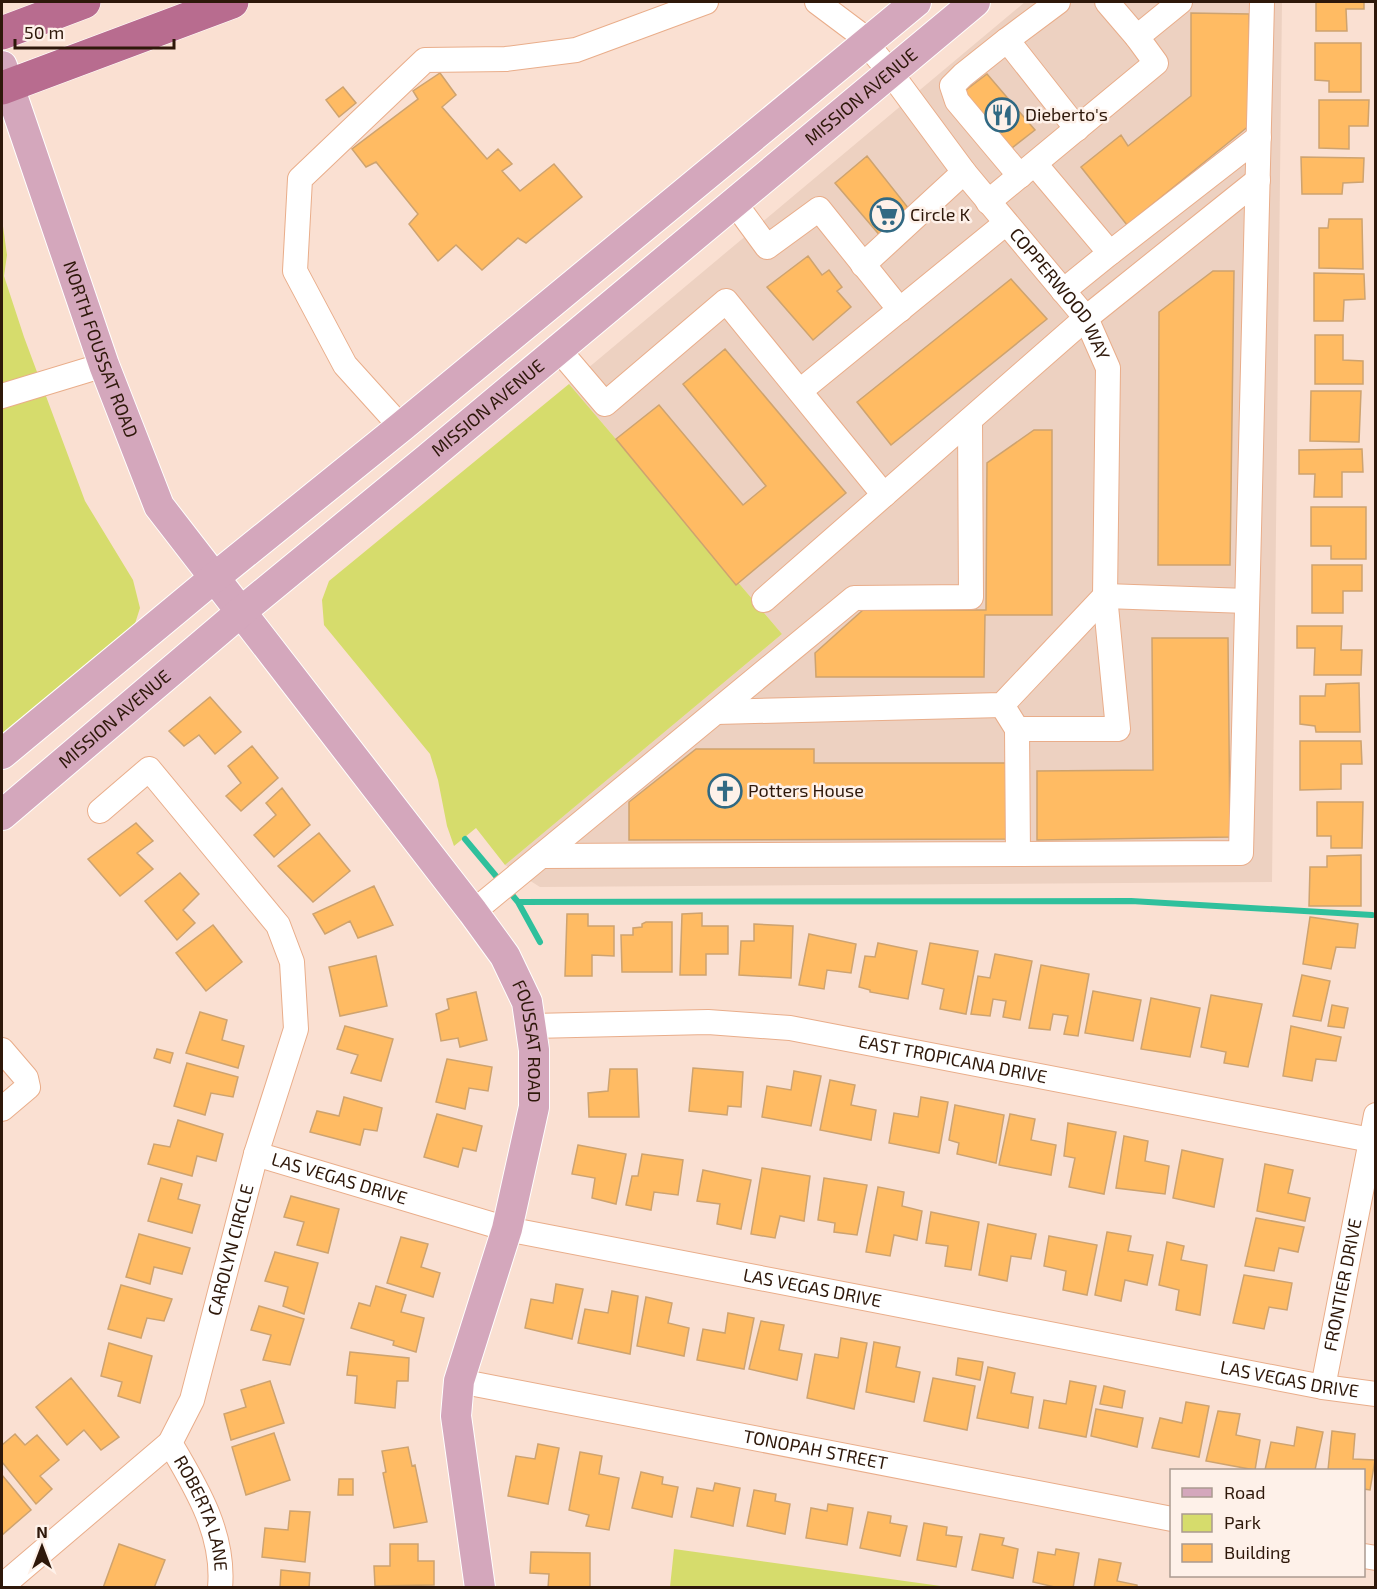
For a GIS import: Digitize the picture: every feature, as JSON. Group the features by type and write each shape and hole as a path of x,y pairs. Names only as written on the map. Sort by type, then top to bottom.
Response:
{"highway":[{"path":"2,33 84,2"},
{"path":"4,80 232,2"}],"main road":[{"name":"MISSION AVENUE","path":"2,754 916,2"},
{"name":"MISSION AVENUE","path":"2,815 242,611 559,350 975,2"},
{"name":"NORTH FOUSSAT ROAD","path":"4,80 104,365 159,506 242,611"},
{"name":"FOUSSAT ROAD","path":"242,611 473,912 505,956 527,1002 534,1050 534,1107 507,1229 459,1381 456,1416 480,1587"}],"street":[{"path":"401,427 345,365 295,271 300,179 425,60 506,59 576,50 706,2"},
{"name":"COPPERWOOD WAY","path":"817,2 857,32 988,202 1086,318 1108,368 1105,596 1118,729 1017,729"},
{"path":"1058,2 1007,40 952,86 957,101 1110,254"},
{"path":"988,202 1156,63 1107,2"},
{"path":"1137,37 1180,2"},
{"path":"541,856 1241,853 1262,2"},
{"path":"1007,40 1077,129"},
{"path":"1063,291 1258,137"},
{"path":"863,265 964,172"},
{"path":"764,600 1086,318 1258,180"},
{"path":"734,202 767,248 819,209 900,310"},
{"path":"800,391 1006,223"},
{"path":"559,350 605,404 726,301 884,495"},
{"path":"2,396 104,365"},
{"path":"473,912 854,598 971,597 970,420"},
{"path":"716,712 1002,705 1105,596 1247,601"},
{"path":"1002,705 1017,729 1018,854"},
{"name":"CAROLYN CIRCLE","path":"2,1586 170,1443 192,1400 256,1154 297,1029 292,962 278,925 149,769 100,811"},
{"name":"EAST TROPICANA DRIVE","path":"532,1026 708,1022 789,1028 1373,1141"},
{"path":"2,1050 26,1078 28,1087 2,1109"},
{"name":"FRONTIER DRIVE","path":"1323,1387 1373,1141 1376,1115"},
{"name":"LAS VEGAS DRIVE","path":"256,1154 507,1229 1323,1387 1376,1394"},
{"name":"TONOPAH STREET","path":"459,1381 1170,1519"},
{"name":"ROBERTA LANE","path":"170,1443 201,1497 214,1534 222,1571 220,1587"}],"shaded area":[{"path":"1025,2 1282,2 1272,882 540,887 505,865 782,634 569,384"}],"green space":[{"path":"2,219 7,255 4,276 24,337 85,501 133,580 140,608 133,630 2,740"},
{"path":"569,384 782,634 505,865 476,828 454,846 430,754 324,625 322,600 329,581"},
{"path":"674,1549 948,1587 670,1587"}],"building":[{"path":"1316,2 1364,2 1364,9 1346,9 1347,31 1316,31"},
{"path":"1191,13 1249,14 1250,125 1127,225 1081,167 1121,135 1128,146 1191,96"},
{"path":"1315,43 1361,43 1361,92 1329,92 1329,81 1315,80"},
{"path":"440,73 456,95 442,107 487,159 498,149 512,164 502,171 520,191 554,164 582,197 526,243 518,238 482,270 456,245 438,261 409,224 418,214 376,162 366,167 352,149 418,99 413,91"},
{"path":"987,74 1035,130 1008,151 962,93"},
{"path":"343,87 356,103 339,117 326,100"},
{"path":"1319,100 1369,100 1368,126 1349,126 1349,149 1319,148"},
{"path":"867,156 913,214 882,238 835,183"},
{"path":"1301,157 1364,158 1363,182 1343,183 1342,194 1302,194"},
{"path":"1329,219 1362,219 1363,269 1319,268 1319,228 1328,228"},
{"path":"808,256 822,275 829,270 842,287 837,291 851,307 813,340 767,287"},
{"path":"1213,271 1234,271 1230,565 1158,565 1159,312"},
{"path":"1314,273 1364,274 1365,299 1344,300 1343,321 1314,321"},
{"path":"1011,279 1047,319 891,445 857,402"},
{"path":"1315,335 1343,335 1343,360 1363,361 1363,384 1315,384"},
{"path":"725,349 846,493 736,585 616,439 659,405 743,505 766,486 683,384"},
{"path":"1311,391 1361,391 1359,442 1310,441"},
{"path":"1034,430 1052,430 1052,615 985,615 984,677 816,677 815,653 863,610 986,610 987,463"},
{"path":"1362,449 1363,472 1342,472 1342,497 1314,497 1315,474 1299,474 1299,450"},
{"path":"1311,507 1366,507 1366,559 1331,559 1331,546 1311,546"},
{"path":"1312,565 1362,565 1362,591 1343,591 1343,613 1312,613"},
{"path":"1297,626 1342,626 1341,650 1362,650 1361,675 1314,675 1315,648 1297,648"},
{"path":"1152,638 1228,638 1230,837 1037,840 1037,771 1153,770"},
{"path":"1359,683 1360,732 1316,732 1315,726 1300,724 1300,696 1325,696 1326,684"},
{"path":"210,697 241,732 215,754 199,735 184,746 169,731"},
{"path":"1300,741 1361,741 1362,764 1341,764 1341,789 1300,790"},
{"path":"252,746 278,778 241,811 226,796 241,783 228,766"},
{"path":"696,749 814,749 814,763 1007,763 1007,839 629,840 629,802"},
{"path":"282,788 310,825 274,857 254,835 276,815 266,803"},
{"path":"1317,802 1363,802 1362,848 1331,848 1331,836 1317,836"},
{"path":"136,823 153,841 137,853 153,869 120,896 88,859"},
{"path":"319,833 350,871 313,902 278,866"},
{"path":"1361,855 1361,906 1309,906 1310,867 1327,867 1327,856"},
{"path":"180,873 199,894 183,910 195,923 177,940 145,901"},
{"path":"374,886 393,925 358,938 350,921 325,934 313,914"},
{"path":"702,913 702,926 728,926 728,954 706,954 706,975 680,975 682,914"},
{"path":"567,914 588,914 588,926 614,926 614,956 592,955 592,976 565,976"},
{"path":"1310,917 1358,924 1355,948 1336,947 1331,969 1303,964"},
{"path":"672,922 672,972 622,972 621,935 633,935 633,928 642,927 642,924"},
{"path":"754,924 793,926 791,978 739,975 741,941 754,941"},
{"path":"213,925 242,962 206,991 176,953"},
{"path":"809,934 856,944 851,973 827,970 824,989 799,985"},
{"path":"878,943 917,951 908,999 870,992 870,990 859,987 865,956 875,957"},
{"path":"930,943 978,951 966,1014 940,1009 944,989 922,984"},
{"path":"995,954 1032,961 1020,1020 1003,1017 1006,1001 993,999 990,1016 971,1014 978,976 990,978"},
{"path":"376,956 387,1006 340,1016 329,967"},
{"path":"1041,965 1089,974 1078,1036 1064,1034 1068,1016 1053,1014 1050,1030 1029,1028"},
{"path":"1302,975 1330,981 1321,1021 1293,1016"},
{"path":"1093,991 1141,1000 1133,1041 1085,1033"},
{"path":"476,992 487,1040 460,1047 458,1038 441,1041 436,1014 449,1009 447,999"},
{"path":"1211,995 1262,1004 1248,1067 1224,1063 1226,1052 1201,1047"},
{"path":"1151,998 1200,1008 1190,1057 1141,1049"},
{"path":"1332,1005 1348,1008 1344,1028 1328,1026"},
{"path":"200,1012 227,1020 222,1040 244,1046 238,1068 186,1053"},
{"path":"345,1026 393,1039 381,1081 351,1073 358,1055 337,1049"},
{"path":"1291,1026 1341,1037 1336,1061 1316,1059 1312,1081 1283,1076"},
{"path":"157,1049 173,1053 170,1063 154,1058"},
{"path":"447,1059 492,1067 488,1091 469,1088 465,1109 436,1102"},
{"path":"187,1063 238,1077 233,1097 211,1093 205,1115 174,1106"},
{"path":"693,1068 743,1072 741,1107 728,1106 727,1115 689,1111"},
{"path":"610,1069 637,1069 639,1117 589,1117 588,1093 608,1091"},
{"path":"794,1071 821,1076 811,1126 762,1117 767,1086 791,1090"},
{"path":"830,1080 855,1085 851,1105 876,1110 871,1140 820,1130"},
{"path":"344,1097 382,1108 377,1131 364,1129 360,1145 310,1132 317,1111 339,1116"},
{"path":"921,1097 948,1102 939,1153 889,1143 894,1113 918,1117"},
{"path":"955,1105 1004,1115 996,1163 957,1154 959,1143 949,1140"},
{"path":"437,1114 482,1126 476,1151 463,1148 458,1167 424,1157"},
{"path":"1010,1114 1035,1119 1031,1140 1056,1145 1051,1175 999,1165"},
{"path":"178,1120 223,1134 216,1161 197,1156 192,1176 148,1164 154,1144 170,1147"},
{"path":"1068,1123 1116,1132 1104,1194 1069,1187 1075,1158 1064,1156"},
{"path":"1124,1136 1148,1141 1145,1161 1169,1166 1165,1194 1116,1188"},
{"path":"578,1145 626,1154 616,1204 592,1198 595,1178 572,1174"},
{"path":"1182,1150 1223,1159 1214,1207 1173,1198"},
{"path":"642,1154 683,1160 678,1195 654,1192 651,1210 626,1205 632,1176 638,1176"},
{"path":"1265,1164 1293,1170 1288,1193 1310,1198 1305,1221 1257,1211"},
{"path":"762,1168 810,1176 804,1221 780,1216 775,1238 751,1234"},
{"path":"703,1170 751,1180 741,1229 717,1224 720,1204 697,1201"},
{"path":"161,1178 182,1184 178,1199 200,1205 192,1233 148,1221"},
{"path":"824,1178 867,1185 857,1235 834,1232 835,1223 818,1220"},
{"path":"878,1187 904,1192 902,1206 922,1211 917,1240 894,1235 890,1256 866,1252"},
{"path":"291,1196 339,1209 328,1253 297,1245 304,1222 284,1217"},
{"path":"931,1212 979,1222 971,1270 945,1266 948,1246 926,1243"},
{"path":"1256,1218 1304,1227 1298,1252 1279,1248 1274,1271 1245,1266"},
{"path":"988,1224 1036,1234 1031,1259 1011,1256 1007,1281 979,1275"},
{"path":"1107,1232 1131,1236 1128,1251 1153,1255 1147,1285 1125,1280 1121,1301 1095,1295"},
{"path":"139,1234 190,1248 182,1274 154,1267 150,1284 126,1277"},
{"path":"1049,1236 1097,1245 1087,1295 1063,1290 1066,1271 1044,1266"},
{"path":"401,1237 428,1244 421,1267 440,1273 433,1297 387,1283"},
{"path":"1167,1242 1184,1246 1181,1260 1207,1265 1200,1315 1176,1310 1179,1290 1159,1285"},
{"path":"275,1252 318,1263 304,1314 283,1306 288,1287 265,1281"},
{"path":"1244,1275 1292,1283 1287,1310 1269,1307 1264,1329 1233,1323"},
{"path":"556,1284 583,1289 572,1339 525,1328 531,1299 553,1303"},
{"path":"121,1285 172,1299 164,1321 147,1318 141,1338 108,1329"},
{"path":"376,1286 406,1295 401,1312 424,1318 416,1352 393,1345 394,1341 351,1328 359,1303 370,1306"},
{"path":"612,1291 638,1296 630,1354 578,1343 585,1309 608,1313"},
{"path":"646,1297 672,1303 668,1323 689,1328 684,1356 637,1346"},
{"path":"259,1306 304,1319 290,1365 263,1360 271,1335 251,1330"},
{"path":"728,1313 754,1318 744,1369 697,1360 703,1329 725,1333"},
{"path":"761,1321 784,1325 779,1350 802,1354 797,1380 749,1369"},
{"path":"841,1338 867,1343 854,1409 807,1398 815,1354 838,1358"},
{"path":"874,1342 900,1347 896,1367 920,1372 914,1402 866,1392"},
{"path":"109,1343 152,1356 140,1403 118,1396 122,1382 101,1376"},
{"path":"350,1352 409,1358 408,1381 397,1381 395,1408 355,1403 357,1376 347,1375"},
{"path":"958,1358 983,1362 980,1380 956,1375"},
{"path":"988,1367 1015,1373 1011,1393 1033,1397 1028,1428 977,1418"},
{"path":"71,1378 119,1437 101,1450 84,1430 67,1445 36,1407"},
{"path":"933,1378 975,1386 967,1430 924,1421"},
{"path":"270,1381 284,1423 231,1440 224,1414 246,1407 241,1390"},
{"path":"1070,1381 1096,1386 1086,1437 1039,1428 1044,1400 1066,1404"},
{"path":"1104,1386 1125,1391 1122,1408 1100,1404"},
{"path":"1186,1402 1209,1406 1199,1457 1152,1448 1160,1418 1182,1423"},
{"path":"1096,1409 1143,1418 1137,1447 1091,1436"},
{"path":"1218,1411 1240,1414 1236,1435 1260,1440 1255,1469 1206,1461"},
{"path":"1297,1427 1323,1432 1315,1469 1265,1469 1271,1442 1294,1446"},
{"path":"1332,1431 1355,1434 1353,1459 1375,1460 1370,1490 1365,1489 1365,1469 1328,1469"},
{"path":"274,1433 290,1480 246,1495 232,1447"},
{"path":"15,1434 25,1445 37,1435 59,1460 40,1476 52,1489 36,1504 2,1462 2,1445"},
{"path":"538,1444 559,1448 548,1504 508,1496 516,1456 535,1459"},
{"path":"408,1447 412,1466 415,1465 427,1522 394,1528 383,1473 386,1472 382,1451"},
{"path":"580,1452 602,1456 599,1474 619,1478 609,1530 586,1526 589,1515 569,1510"},
{"path":"641,1472 663,1477 662,1484 678,1487 672,1517 632,1508"},
{"path":"2,1475 31,1510 2,1535"},
{"path":"339,1479 353,1479 353,1495 338,1495"},
{"path":"715,1483 740,1488 733,1526 691,1517 697,1488 713,1491"},
{"path":"754,1490 776,1494 775,1501 790,1504 785,1534 747,1526"},
{"path":"828,1504 853,1508 847,1545 806,1538 811,1508 827,1511"},
{"path":"290,1511 310,1512 305,1562 262,1557 265,1528 288,1530"},
{"path":"868,1512 891,1516 890,1523 907,1526 900,1556 860,1548"},
{"path":"924,1523 947,1527 946,1535 962,1537 956,1567 917,1560"},
{"path":"980,1534 1004,1538 1002,1545 1018,1549 1013,1578 972,1570"},
{"path":"119,1544 165,1560 154,1588 103,1588"},
{"path":"390,1544 418,1544 418,1561 434,1561 434,1585 375,1586 374,1566 390,1566"},
{"path":"1056,1549 1079,1553 1073,1588 1059,1588 1033,1582 1038,1552 1055,1555"},
{"path":"531,1552 590,1553 590,1588 548,1588 549,1574 530,1573"},
{"path":"1099,1559 1121,1563 1117,1581 1137,1585 1137,1588 1094,1588"},
{"path":"281,1570 310,1573 309,1588 280,1588"}],"waterway":[{"path":"465,839 501,882"},
{"path":"508,890 518,902 540,942"},
{"path":"518,902 1131,901 1372,915"}],"place":[{"name":"Dieberto's","path":"1002,115"},
{"name":"Circle K","path":"887,215"},
{"name":"Potters House","path":"725,791"}]}
